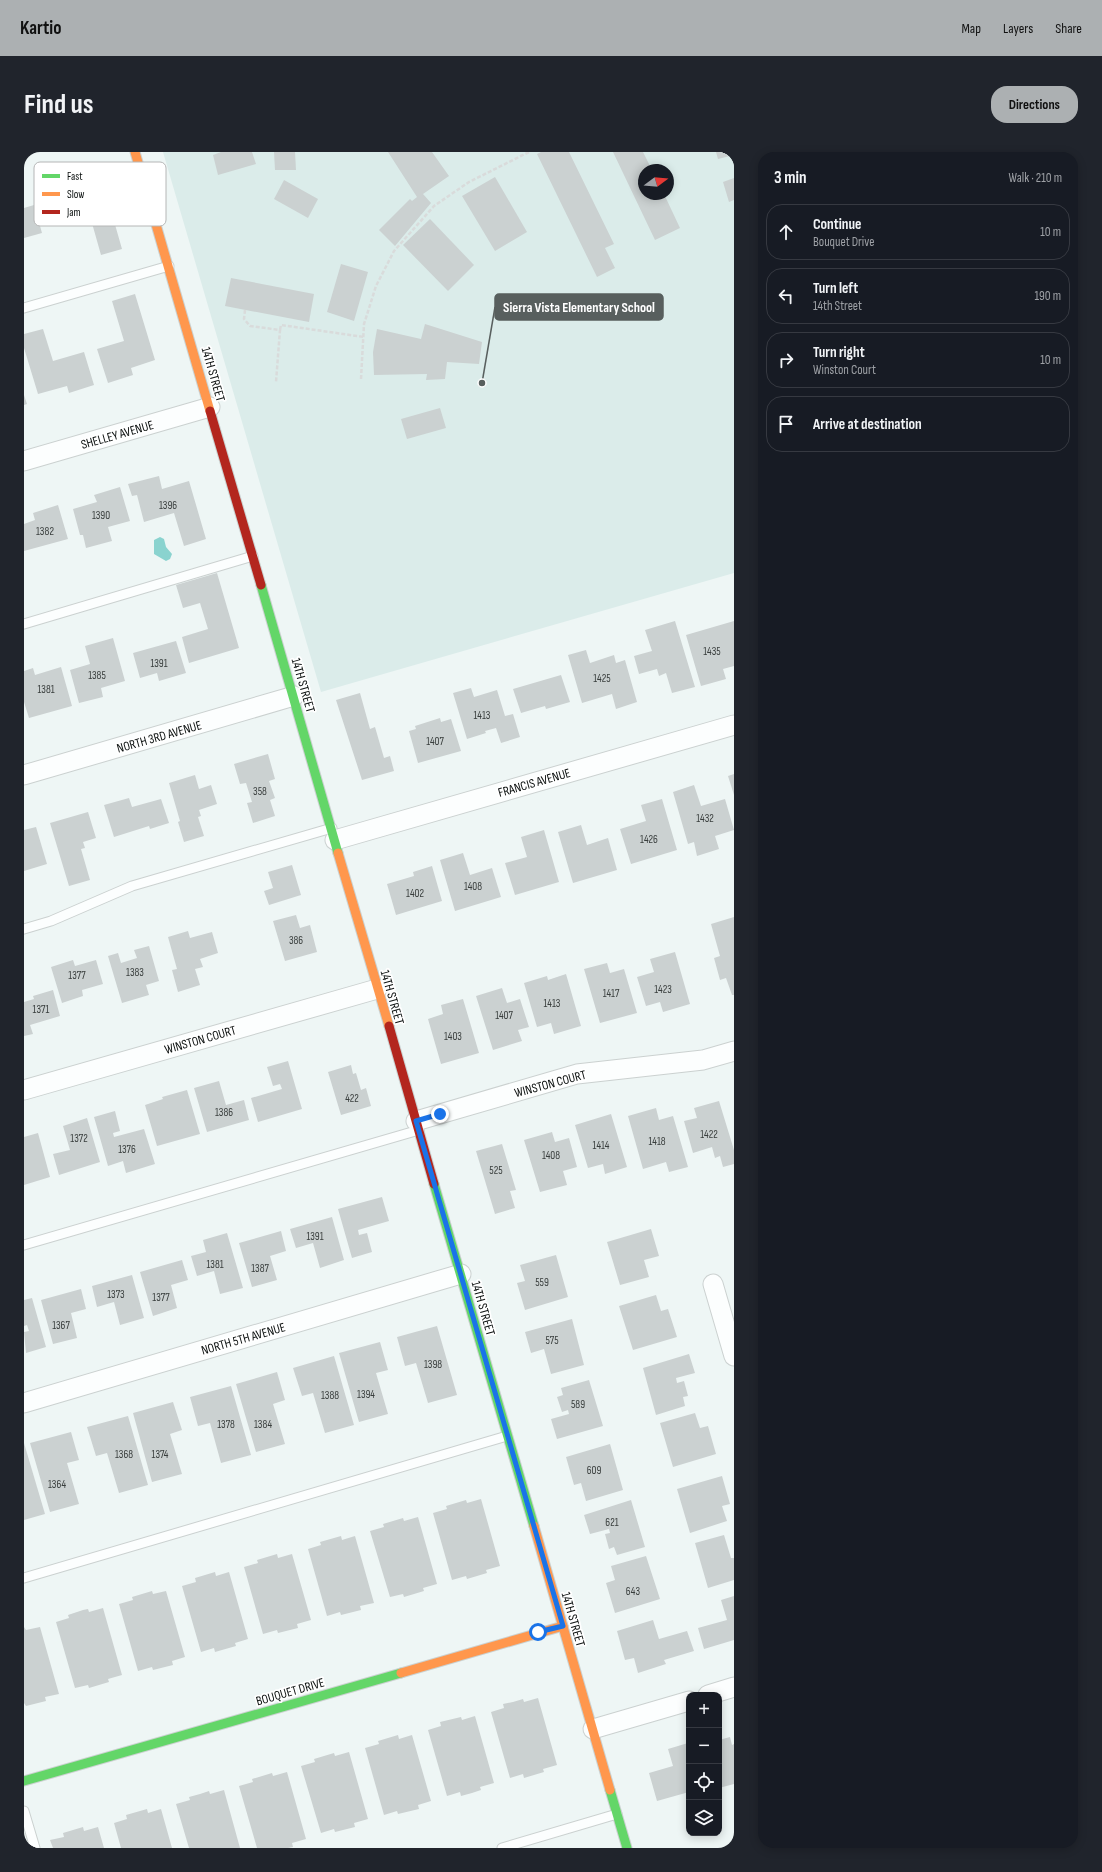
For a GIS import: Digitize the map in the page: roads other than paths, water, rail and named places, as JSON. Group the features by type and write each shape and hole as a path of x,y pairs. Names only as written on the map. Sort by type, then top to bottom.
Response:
{"street":[{"name":"14TH STREET","path":"135,152 138,162"},
{"name":"14TH STREET","path":"156,226 294,696 377,989 462,1274 507,1436 627,1848"},
{"name":"SHELLEY AVENUE","path":"24,461 210,406"},
{"name":"NORTH 3RD AVENUE","path":"24,775 294,696"},
{"name":"FRANCIS AVENUE","path":"333,834 734,725"},
{"name":"WINSTON COURT","path":"24,1090 377,989"},
{"name":"WINSTON COURT","path":"417,1126 577,1074 703,1060 734,1051"},
{"name":"NORTH 5TH AVENUE","path":"24,1403 462,1274"},
{"path":"713,1284 734,1356"},
{"name":"BOUQUET DRIVE","path":"24,1781 563,1626"},
{"path":"718,1692 734,1687"},
{"path":"593,1729 686,1702"}],"lane":[{"path":"24,308 168,266"},
{"path":"24,624 253,556"},
{"path":"24,929 51,921 132,886 333,834"},
{"path":"24,1245 417,1126"},
{"path":"24,1578 507,1436"},
{"path":"24,1811 34,1848"},
{"path":"502,1848 618,1814"}],"water":[{"path":"160,537 164,539 166,547 172,554 170,559 166,561 154,554 154,540"}],"place":[{"name":"Sierra Vista Elementary School","path":"482,383"}]}
